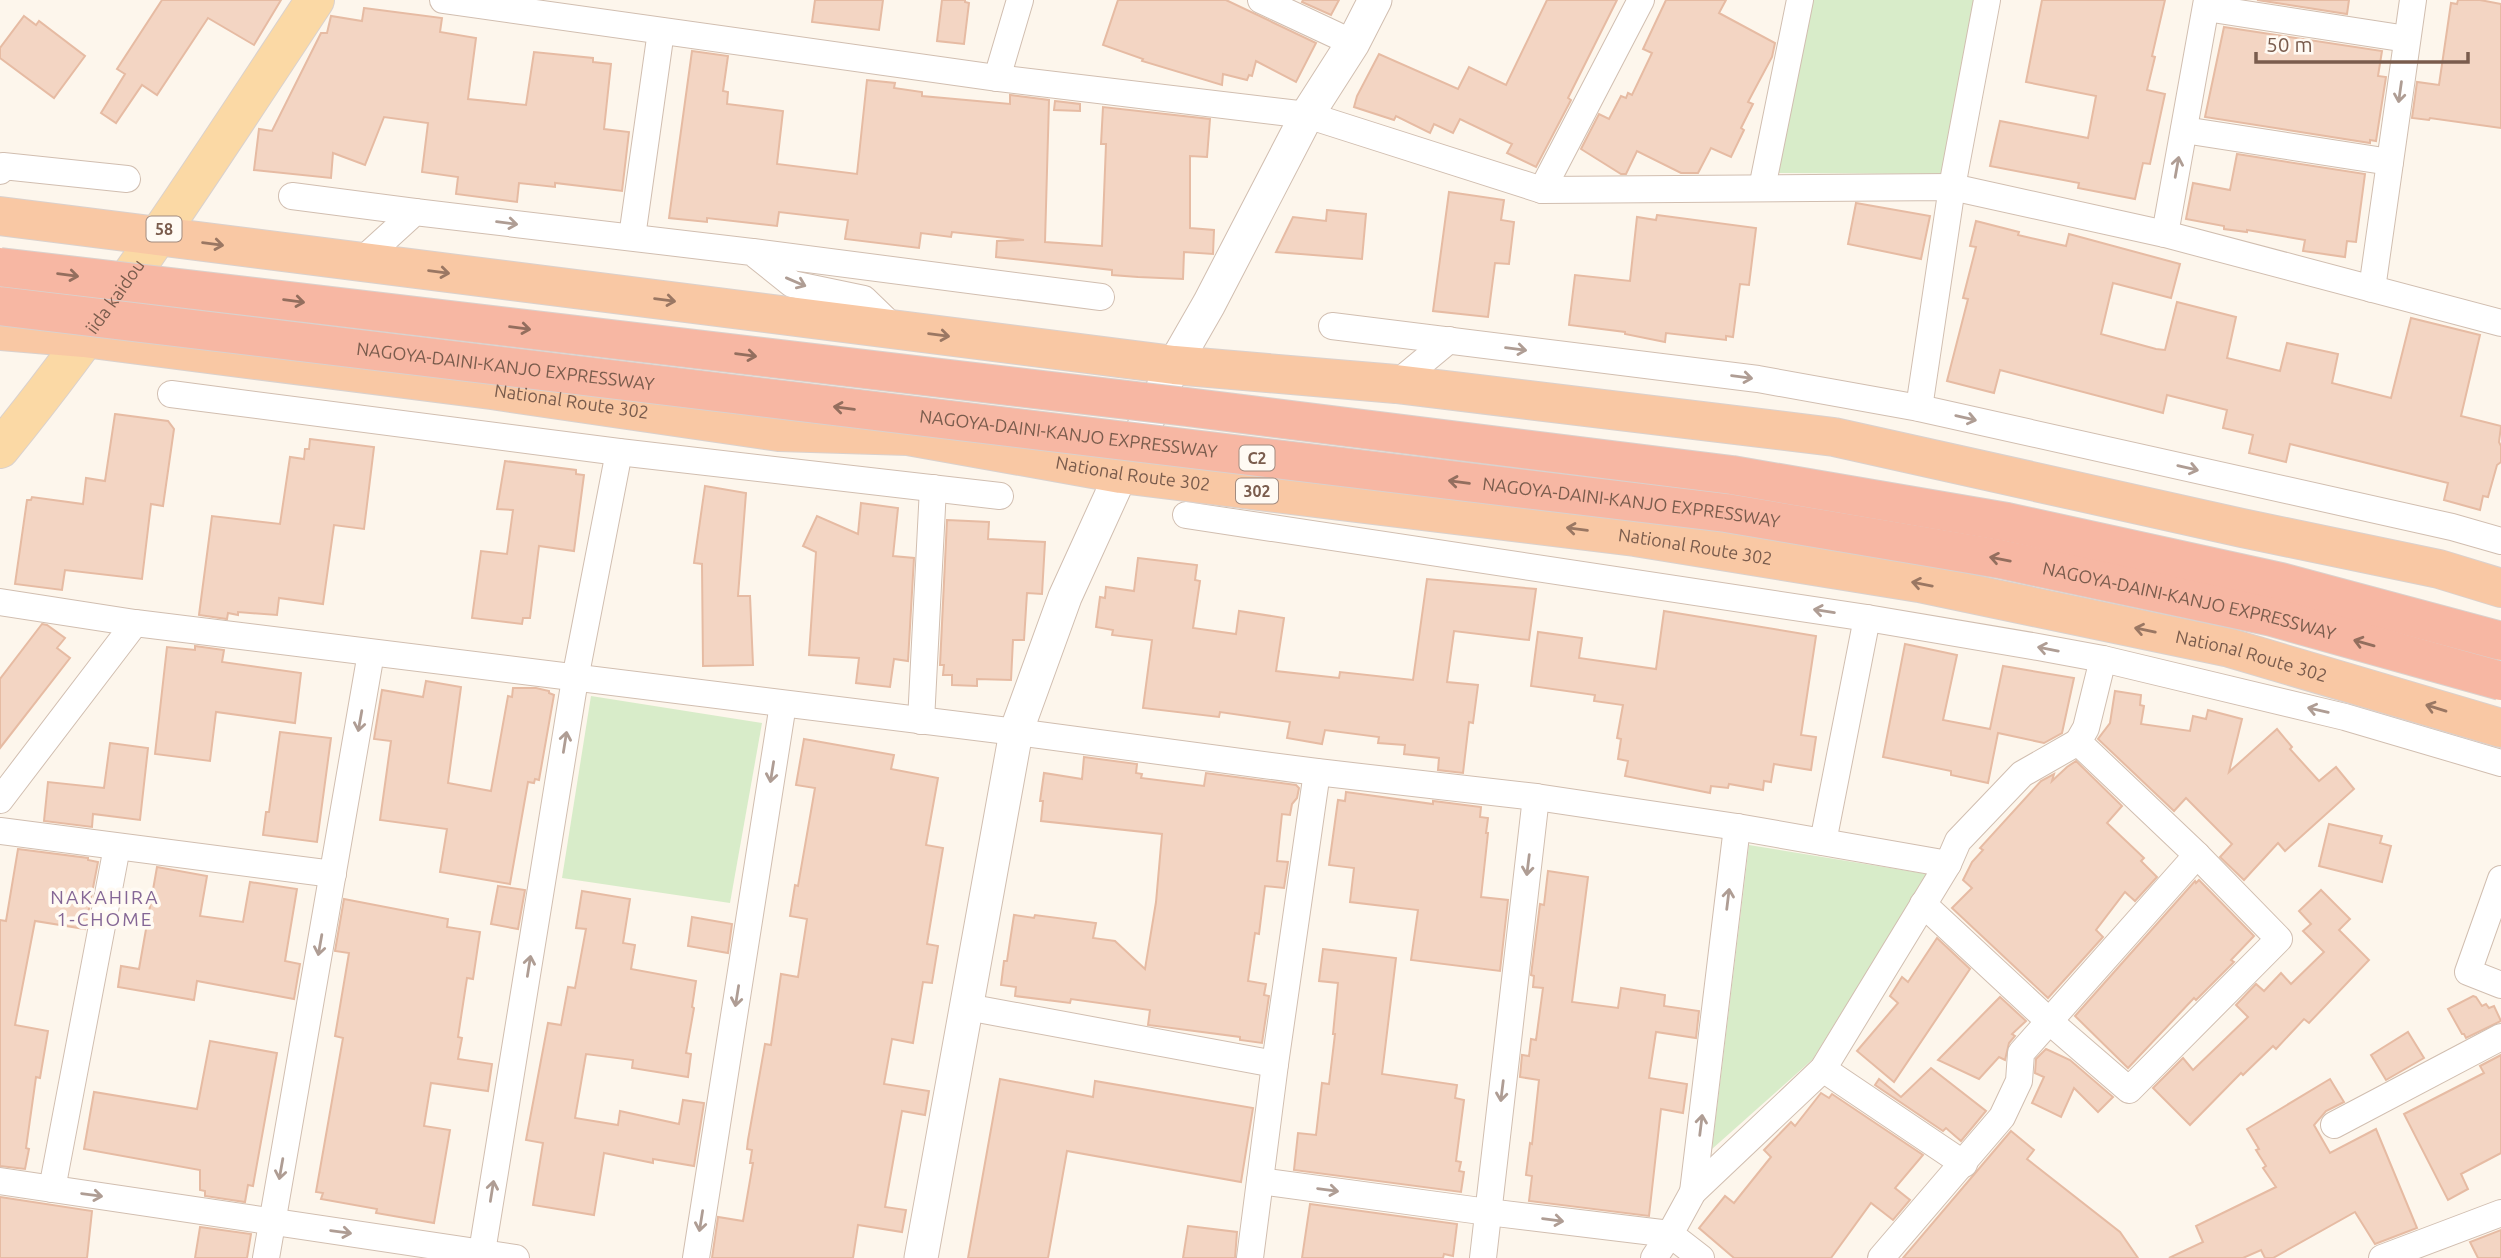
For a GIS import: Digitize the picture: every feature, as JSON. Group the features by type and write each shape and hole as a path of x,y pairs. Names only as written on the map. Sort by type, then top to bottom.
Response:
{"highway":[{"path":"0,216 1174,365 1396,384 1834,437 2439,569 2501,588"},
{"path":"0,267 1187,407 1732,475 2007,522 2281,582 2501,641"},
{"name":"NAGOYA-DAINI-KANJO EXPRESSWAY","path":"0,306 1726,513 2000,559 2245,611 2501,681"},
{"name":"National Route 302","path":"0,331 83,338 491,390 779,432 908,436 1121,474 1635,537 1919,583 2176,636 2230,648 2501,728"}],"main road":[{"name":"iida kaidou","path":"0,449 41,399 158,237 315,0"}],"street":[{"path":"443,0 997,78 1307,115 1542,190 1952,187 2165,234 2501,323"},
{"path":"997,78 1020,0"},
{"path":"1261,0 1290,6 1353,43"},
{"path":"921,1258 1016,732 1065,597 1174,365 1209,304 1307,115 1353,43 1375,0"},
{"path":"1542,190 1641,0"},
{"path":"1762,188 1800,0"},
{"path":"1919,408 1952,187 1987,0"},
{"path":"2372,289 2413,0"},
{"path":"2165,234 2207,4 2407,39"},
{"path":"632,237 661,31"},
{"path":"2184,130 2390,162"},
{"path":"0,171 3,166 127,179"},
{"path":"292,196 1101,297"},
{"path":"360,261 415,212"},
{"path":"752,252 792,284 864,299 895,329"},
{"path":"1332,326 1758,379 1919,408 2452,527 2501,541"},
{"path":"1396,384 1449,340"},
{"path":"491,390 513,439"},
{"path":"171,394 513,439 1000,496"},
{"path":"727,464 768,441 853,451 908,436"},
{"path":"482,1255 575,679 619,452"},
{"path":"921,721 933,488"},
{"path":"1186,515 1867,618 2103,659 2345,717 2501,763"},
{"path":"1521,565 1530,524"},
{"path":"0,602 135,623 575,679 1536,797 1737,827 1948,864"},
{"path":"1823,842 1867,618"},
{"path":"0,800 135,623"},
{"path":"266,1258 371,653"},
{"path":"1654,1258 1693,1192 1823,1069 1948,864 1958,841 2022,775 2078,742 2086,728 2103,659"},
{"path":"695,1258 783,704"},
{"path":"1923,904 2049,1021 2129,1090 2279,939 2197,855 2078,742"},
{"path":"1250,1258 1317,772"},
{"path":"1483,1258 1536,797"},
{"path":"1693,1192 1737,827"},
{"path":"0,831 333,874"},
{"path":"52,1189 117,846"},
{"path":"1881,1258 1964,1164 2001,1117 2019,1081 2021,1053 2197,855"},
{"path":"2501,879 2468,972 2501,985"},
{"path":"967,1007 1275,1064"},
{"path":"2334,1125 2501,1037"},
{"path":"1823,1069 1964,1164"},
{"path":"0,1181 516,1258"},
{"path":"1260,1181 1670,1234 1701,1258"},
{"path":"2382,1258 2501,1213"}],"green space":[{"path":"1812,0 1975,0 1942,174 1778,173"},
{"path":"591,696 762,723 730,903 562,878"},
{"path":"1749,845 1927,874 1813,1059 1712,1149"}],"building":[{"path":"162,0 281,0 254,45 208,18 157,95 142,85 116,123 101,113 125,74 117,69"},
{"path":"815,0 883,0 879,30 812,22"},
{"path":"942,0 965,0 969,3 964,44 937,41"},
{"path":"1118,0 1226,0 1316,43 1296,82 1256,61 1252,76 1249,75 1247,80 1223,74 1222,85 1142,61 1143,59 1103,45"},
{"path":"1339,0 1331,15 1302,2"},
{"path":"1547,0 1617,0 1568,98 1571,100 1536,167 1507,153 1512,144 1460,119 1453,133 1434,124 1430,133 1396,116 1394,120 1354,107 1379,54 1458,89 1469,67 1506,85"},
{"path":"1666,0 1726,0 1719,13 1775,43 1772,57 1748,102 1753,104 1731,157 1711,148 1698,173 1681,173 1637,151 1626,174 1621,174 1581,149 1599,114 1609,119 1621,96 1626,98 1628,93 1632,95 1652,53 1643,49"},
{"path":"2042,0 2165,0 2147,90 2165,94 2150,164 2143,163 2135,199 2078,188 2079,183 1990,166 2000,121 2088,138 2096,96 2026,82"},
{"path":"2257,0 2349,0 2347,14"},
{"path":"2458,0 2501,4 2501,128 2412,118 2417,82 2439,85 2451,3 2457,4"},
{"path":"364,8 442,18 440,32 476,38 468,99 526,105 534,52 593,58 593,62 611,64 604,129 629,132 622,191 555,183 555,187 519,183 517,202 456,194 458,177 422,172 428,123 384,117 365,165 333,153 331,178 254,170 259,129 272,131 321,33 327,33 331,16 362,21"},
{"path":"24,16 36,25 39,21 85,56 54,98 0,58 0,48"},
{"path":"2224,27 2382,51 2378,76 2386,77 2376,141 2370,140 2370,143 2205,117"},
{"path":"692,51 728,56 723,91 728,92 727,104 783,111 777,164 857,174 867,80 895,83 894,88 922,92 922,96 1010,104 1010,95 1049,100 1045,242 1102,246 1106,144 1101,144 1103,107 1210,119 1207,157 1190,156 1190,228 1214,230 1213,254 1184,252 1183,279 1138,277 1112,275 1112,270 996,257 997,241 1024,240 952,232 951,237 921,233 919,248 845,239 848,220 779,212 777,226 707,218 707,222 669,218"},
{"path":"1055,101 1080,104 1080,111 1054,110"},
{"path":"2237,154 2365,174 2356,242 2347,241 2345,257 2303,251 2305,240 2247,230 2224,229 2224,226 2186,219 2193,183 2230,190"},
{"path":"1449,192 1504,200 1501,220 1514,222 1509,264 1495,263 1488,317 1433,311"},
{"path":"1856,203 1930,216 1921,259 1848,244"},
{"path":"1327,210 1366,214 1362,259 1276,252 1293,217 1326,221"},
{"path":"1657,215 1756,228 1749,285 1740,284 1733,337 1726,336 1726,340 1666,333 1665,342 1625,332 1569,325 1575,275 1630,281 1637,217 1656,220"},
{"path":"1976,221 2019,232 2018,235 2066,246 2069,234 2180,264 2171,298 2113,283 2101,334 2156,349 2165,350 2177,302 2236,317 2227,358 2280,371 2287,343 2338,354 2332,383 2391,398 2411,318 2480,335 2461,416 2501,426 2501,462 2497,465 2488,497 2483,496 2480,510 2444,500 2448,483 2290,444 2286,462 2249,453 2253,435 2223,428 2227,410 2167,395 2163,413 2000,370 1994,393 1947,381 1968,299 1963,298 1976,247 1970,246"},
{"path":"115,414 168,421 174,429 163,506 151,504 142,579 65,570 62,590 15,584 27,500 32,497 83,504 86,478 105,481"},
{"path":"310,439 374,447 364,529 334,525 323,604 279,598 277,615 238,612 238,615 228,613 227,619 199,615 212,516 280,524 290,457 304,459"},
{"path":"505,461 576,470 576,474 584,475 574,551 539,546 530,618 523,618 522,624 472,618 481,551 507,554 513,510 497,509"},
{"path":"705,486 746,493 738,596 750,596 753,665 703,666 702,564 694,563"},
{"path":"861,503 898,508 893,556 914,558 908,661 894,659 890,687 856,683 859,658 809,655 816,552 803,546 817,516 858,534"},
{"path":"947,520 989,522 988,539 1045,542 1042,594 1027,593 1024,640 1013,640 1011,680 977,679 977,686 952,685 952,675 943,675 944,665 940,665"},
{"path":"1138,558 1197,565 1195,580 1200,581 1193,628 1236,634 1239,611 1284,618 1276,671 1339,678 1340,672 1413,680 1427,579 1536,589 1529,640 1454,631 1447,682 1478,685 1473,723 1469,722 1463,773 1438,770 1439,758 1404,754 1405,745 1378,743 1379,737 1325,730 1322,744 1287,738 1290,722 1220,712 1219,717 1143,708 1152,640 1112,635 1113,630 1096,627 1100,597 1105,598 1106,587 1134,591"},
{"path":"1664,611 1816,636 1801,735 1816,737 1811,770 1774,764 1771,782 1764,781 1763,790 1729,784 1728,788 1711,786 1710,793 1625,776 1628,761 1618,759 1621,739 1617,738 1623,705 1594,701 1595,695 1531,686 1538,632 1582,638 1579,658 1656,669"},
{"path":"42,624 65,638 57,648 70,658 0,748 0,679"},
{"path":"1905,644 1957,655 1943,720 1990,729 2003,666 2074,678 2062,733 2044,743 1998,733 1988,783 1951,775 1951,771 1883,757"},
{"path":"195,646 224,650 222,662 301,673 295,723 216,712 210,761 155,754 167,647 195,650"},
{"path":"426,681 461,687 448,783 491,791 508,696 512,697 513,688 536,688 554,695 539,780 528,782 510,884 440,872 447,829 380,820 391,741 374,739 382,690 423,697"},
{"path":"2115,691 2141,695 2140,705 2144,706 2141,724 2190,731 2193,716 2206,719 2208,710 2242,719 2229,772 2277,729 2292,747 2290,749 2319,781 2336,767 2354,789 2285,851 2278,843 2244,880 2220,857 2232,844 2186,798 2174,811 2098,739 2110,723"},
{"path":"280,732 331,738 317,842 263,835 266,812 269,812"},
{"path":"804,739 894,755 891,769 938,778 926,845 943,848 927,944 938,946 932,983 923,982 913,1043 892,1039 884,1084 929,1091 925,1115 902,1111 885,1207 906,1210 902,1232 858,1225 853,1258 712,1258 718,1217 743,1221 753,1163 750,1163 752,1150 747,1149 748,1140 765,1044 771,1045 781,974 798,977 807,919 790,916 795,885 798,886 815,788 796,785"},
{"path":"110,743 148,748 140,820 93,814 92,827 44,821 48,782 104,788"},
{"path":"1084,757 1137,764 1136,773 1142,774 1141,778 1204,786 1206,773 1296,785 1299,788 1290,815 1282,814 1277,861 1288,862 1284,888 1265,886 1259,934 1255,933 1248,981 1266,984 1264,995 1269,996 1262,1043 1240,1040 1240,1037 1148,1025 1150,1010 1071,999 1070,1003 1015,996 1016,987 1001,985 1014,915 1096,923 1093,938 1115,941 1145,969 1156,902 1162,834 1041,821 1043,801 1040,801 1044,773 1082,779"},
{"path":"2076,761 2122,806 2107,823 2144,858 2141,861 2157,877 2135,901 2125,892 2096,930 2103,937 2048,998 1952,908 1972,888 1963,880 1972,862 1983,850 1980,848 2041,781 2054,774 2052,781"},
{"path":"1346,792 1433,804 1433,801 1481,807 1480,817 1488,818 1488,833 1481,897 1508,900 1500,971 1411,960 1418,910 1350,902 1354,868 1329,865 1338,800 1345,801"},
{"path":"2329,824 2382,836 2380,843 2391,846 2382,882 2319,866"},
{"path":"18,849 88,858 98,862 85,929 35,921 15,1025 48,1031 40,1078 36,1077 25,1169 0,1166 0,920 6,921"},
{"path":"157,867 207,876 200,916 243,922 250,882 297,889 285,961 300,964 294,999 197,981 194,1000 118,987 121,966 139,969"},
{"path":"1548,871 1588,877 1572,1002 1618,1008 1621,988 1665,995 1664,1006 1699,1011 1696,1038 1656,1032 1649,1078 1687,1084 1683,1113 1661,1109 1649,1216 1529,1201 1532,1176 1526,1175 1539,1080 1520,1077 1522,1055 1529,1056 1531,1039 1536,1040 1543,988 1533,987 1534,976 1531,975 1540,904 1544,905"},
{"path":"2199,880 2254,936 2231,960 2234,962 2196,1000 2194,998 2128,1068 2075,1016 2195,881 2196,883"},
{"path":"498,886 525,890 518,929 491,924"},
{"path":"2321,890 2350,919 2339,930 2369,960 2309,1023 2304,1019 2276,1049 2273,1046 2243,1075 2241,1073 2190,1125 2153,1088 2183,1058 2193,1070 2248,1017 2236,1005 2256,984 2264,991 2281,973 2291,984 2324,952 2303,931 2311,924 2299,911"},
{"path":"582,891 630,899 623,943 635,945 631,969 696,981 686,1053 691,1054 688,1077 632,1068 633,1060 586,1054 575,1118 618,1125 620,1111 679,1124 683,1100 704,1103 694,1166 653,1159 653,1163 604,1153 594,1215 533,1205 543,1143 526,1140 548,1023 561,1025 568,987 575,988 586,929 576,928"},
{"path":"344,899 448,919 447,927 480,932 473,979 467,978 458,1037 462,1038 458,1059 492,1064 488,1091 431,1083 424,1126 450,1130 434,1223 376,1213 377,1209 321,1199 323,1193 316,1192 343,1038 335,1036 349,953 335,951"},
{"path":"692,917 732,924 728,953 688,946"},
{"path":"1937,938 1970,969 1894,1082 1857,1051 1898,1003 1890,996 1902,977 1908,982"},
{"path":"1323,949 1396,958 1382,1074 1457,1085 1455,1098 1464,1100 1456,1161 1461,1162 1459,1171 1464,1172 1461,1192 1294,1170 1298,1133 1316,1135 1322,1083 1329,1084 1338,983 1319,981"},
{"path":"2473,996 2482,1006 2494,1006 2501,1021 2466,1038 2448,1009"},
{"path":"2000,997 2026,1021 2012,1034 2015,1036 2009,1043 2005,1060 1999,1057 1979,1079 1938,1060"},
{"path":"2408,1032 2424,1058 2386,1080 2371,1055"},
{"path":"210,1041 277,1053 253,1186 248,1185 245,1202 205,1196 205,1191 200,1190 200,1170 84,1149 94,1092 197,1109"},
{"path":"2046,1049 2070,1060 2113,1097 2098,1112 2074,1088 2061,1117 2032,1103 2044,1077 2035,1073 2036,1059"},
{"path":"2501,1055 2501,1153 2461,1174 2468,1189 2448,1200 2404,1114 2484,1073 2480,1066"},
{"path":"1931,1068 1986,1111 1961,1141 1946,1128 1943,1131 1875,1085 1879,1079 1901,1097"},
{"path":"1000,1079 1093,1097 1095,1081 1253,1108 1241,1182 1067,1151 1048,1258 968,1258"},
{"path":"2330,1079 2344,1102 2326,1111 2314,1125 2330,1153 2376,1129 2417,1228 2375,1244 2355,1212 2273,1258 2265,1258 2261,1250 2243,1258 2169,1258 2203,1242 2196,1226 2276,1187 2263,1168 2266,1166 2247,1129"},
{"path":"1821,1093 1829,1098 1832,1094 1923,1155 1895,1188 1910,1200 1893,1220 1871,1203 1831,1258 1734,1258 1699,1228 1725,1196 1734,1203 1771,1157 1764,1150 1791,1122 1795,1126"},
{"path":"2011,1131 2034,1150 2027,1159 2120,1232 2138,1258 1903,1258"},
{"path":"0,1197 92,1211 87,1258 0,1258"},
{"path":"1310,1204 1457,1224 1453,1256 1444,1254 1443,1258 1302,1258"},
{"path":"1188,1226 1237,1232 1235,1258 1183,1258"},
{"path":"200,1227 251,1234 247,1258 195,1258"},
{"path":"2501,1230 2501,1258 2478,1258 2470,1242"}],"district":[{"name":"NAKAHIRA 1-CHOME","path":"105,908"}]}
